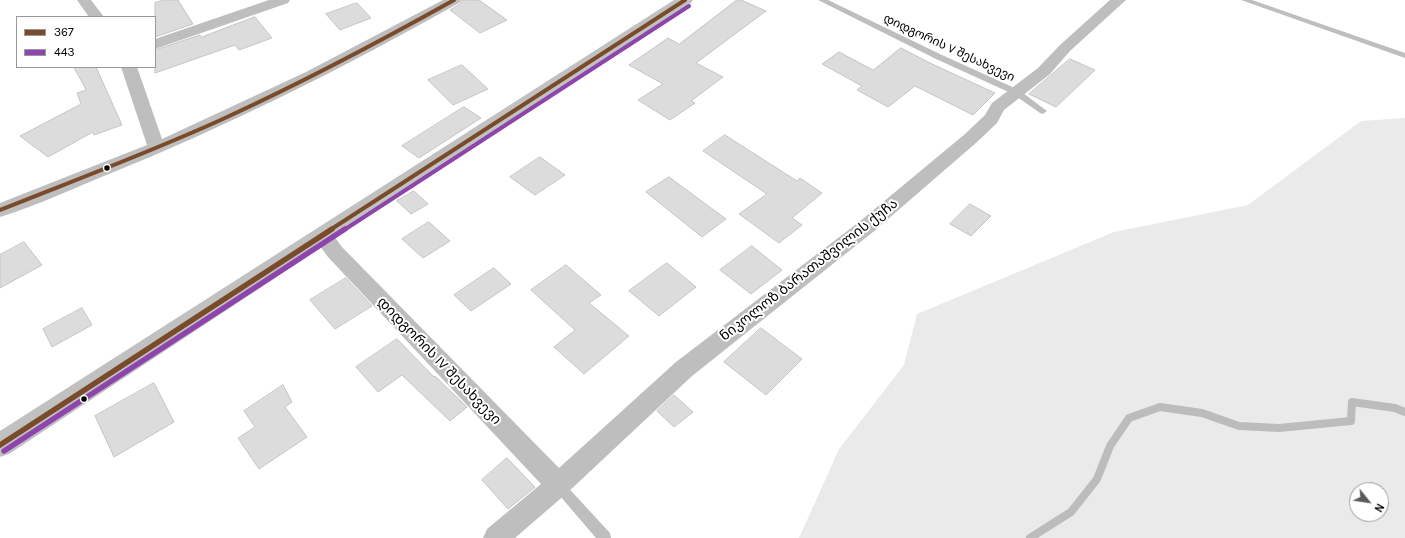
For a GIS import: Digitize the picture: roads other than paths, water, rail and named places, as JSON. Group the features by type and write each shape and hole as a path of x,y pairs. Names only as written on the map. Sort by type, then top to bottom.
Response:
{"street":[{"path":"84,0 96,16"},
{"path":"156,44 283,0"},
{"path":"0,210 157,148 225,118 372,46 454,0"},
{"path":"0,445 685,0"},
{"name":"ნიკოლოზ ბარათაშვილის ქუჩა","path":"496,538 558,485 684,369 872,222 971,138 991,119 998,107 1044,70 1065,48 1119,0"},
{"path":"129,68 157,148"},
{"name":"დიდგორის IV შესახვევი","path":"322,235 335,252 558,485"}],"lane":[{"name":"დიდგორის V შესახვევი","path":"822,0 939,57 1016,92 1043,111"},
{"path":"1245,0 1405,56"},
{"path":"558,485 605,538"}],"waterway":[{"path":"1030,538 1071,512 1097,479 1110,446 1129,418 1160,407 1202,413 1239,426 1279,428 1351,421 1352,402 1395,408 1405,412"}]}
